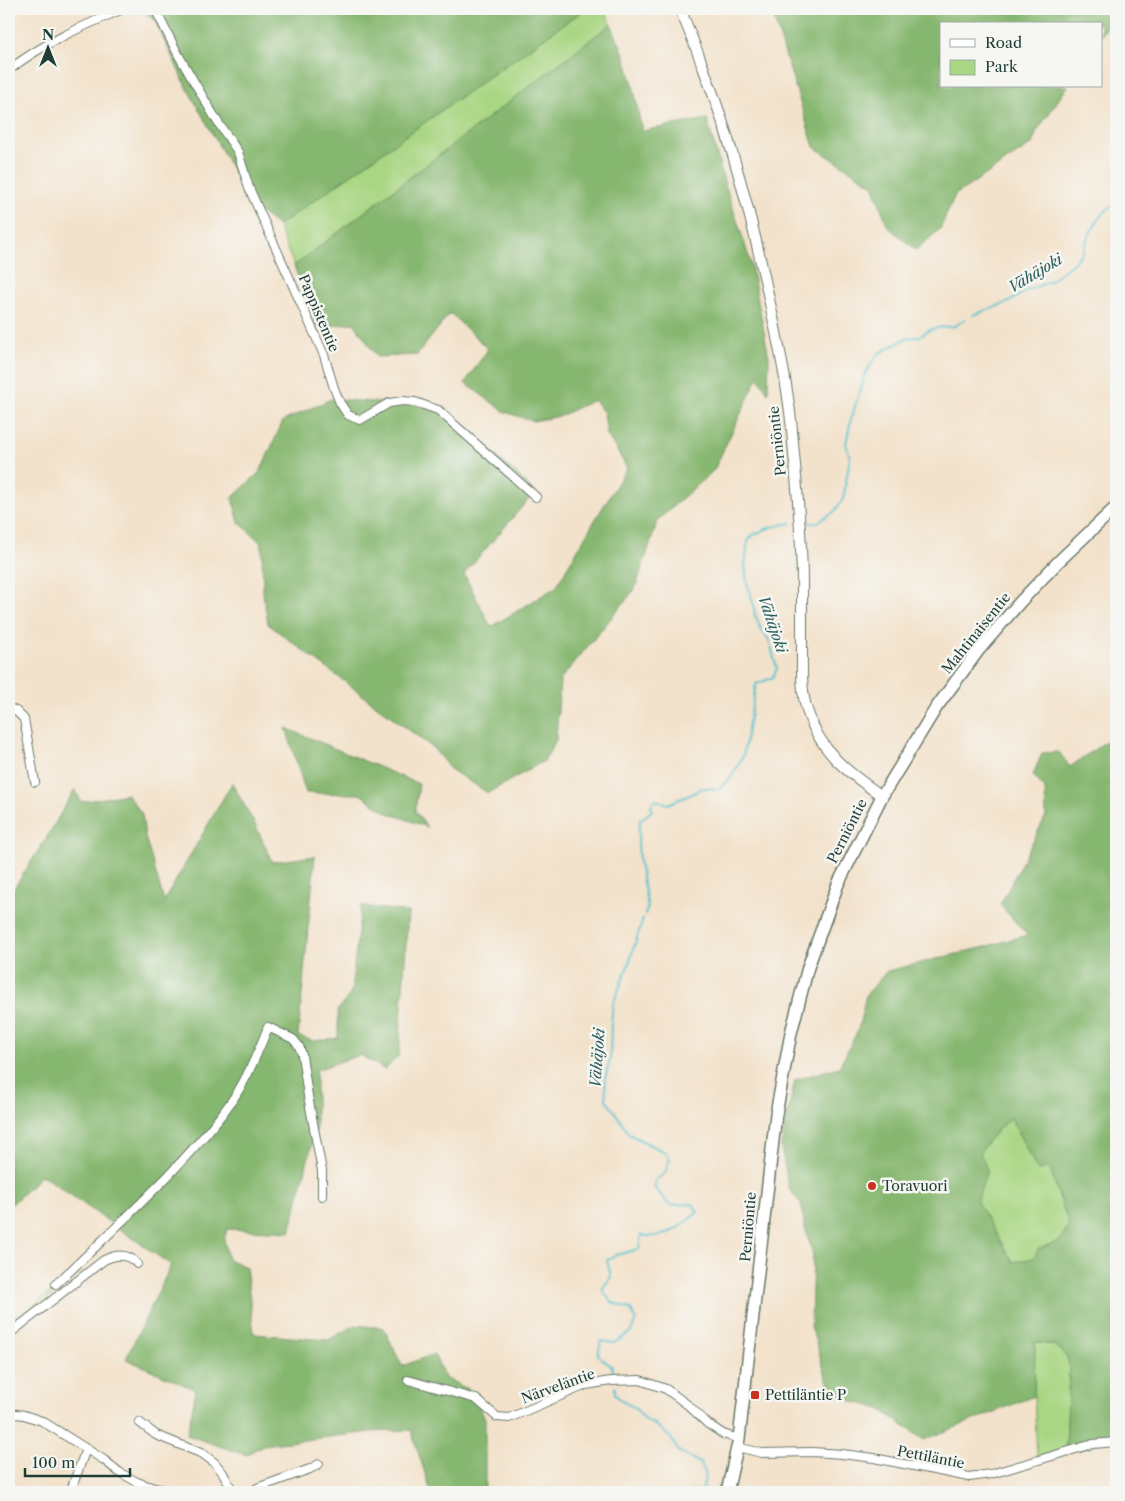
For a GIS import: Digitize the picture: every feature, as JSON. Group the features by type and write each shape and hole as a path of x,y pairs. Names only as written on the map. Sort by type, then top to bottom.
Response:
{"main road":[{"name":"Perniöntie","path":"680,9 704,68 743,188 762,265 778,343 793,438 799,510 802,582 802,668 806,708 815,731 829,753 850,774 882,796 838,884 808,967 791,1033 773,1133 767,1180 764,1228 738,1443 727,1492"},
{"name":"Mahtinaisentie","path":"882,796 936,708 978,651 1040,581 1116,507"}],"street":[{"path":"9,70 28,55 72,31 123,9"},
{"name":"Pappistentie","path":"155,9 217,121 238,152 249,188 320,346 340,403 348,415 360,420 389,403 403,402 415,402 438,410 536,497"},
{"path":"9,708 16,711 24,720 35,782"},
{"path":"56,1284 115,1229 184,1159 217,1122 238,1092 252,1066 268,1027 293,1039 300,1046 322,1171 322,1196"},
{"path":"9,1334 62,1291 113,1255 134,1259 137,1264"},
{"name":"Närveläntie","path":"408,1380 476,1398 496,1417 509,1418 586,1386 611,1380 640,1380 666,1389 688,1405 708,1424 738,1443"},
{"path":"9,1413 42,1420 137,1482 173,1492"},
{"path":"139,1422 156,1435 203,1454 215,1463 233,1492"},
{"name":"Pettiläntie","path":"738,1443 762,1454 812,1452 842,1454 874,1458 969,1477 991,1474 1093,1444 1116,1442"},
{"path":"71,1492 86,1449"},
{"path":"256,1492 257,1488 319,1464"}],"green space":[{"path":"141,9 585,9 278,226 253,207 187,88 155,21"},
{"path":"585,9 604,9 611,24 294,266 278,226"},
{"path":"771,9 1116,9 1102,34 1102,22 940,22 940,88 1067,88 1037,131 1032,144 955,195 940,229 916,250 888,227 873,185 814,147"},
{"path":"611,24 624,54 633,85 642,131 707,119 724,181 750,260 769,357 768,393 758,377 714,470 658,520 635,589 560,680 556,740 544,761 488,793 450,769 433,748 268,624 263,593 262,544 239,522 232,498 260,472 283,421 331,399 445,407 535,492 464,574 491,627 556,587 627,468 607,435 604,413 594,400 560,416 533,421 505,412 465,383 488,349 450,313 417,355 377,357 354,323 317,327 294,266"},
{"path":"286,728 419,784 415,811 427,827 386,812 360,794 306,793"},
{"path":"1116,734 1116,1437 1110,1436 1066,1448 1068,1359 1061,1350 1053,1345 1035,1342 1034,1396 924,1440 880,1409 829,1394 829,1386 811,1326 813,1254 805,1228 801,1204 789,1189 781,1146 795,1080 839,1067 858,1030 866,995 887,971 1027,935 1000,905 1046,816 1045,789 1033,775 1042,753 1059,752 1070,767","holes":["1010,1117 1038,1171 1049,1167 1069,1225 1060,1241 1038,1249 1034,1258 1013,1262 977,1202 987,1170 980,1152"]},
{"path":"232,783 256,826 272,862 315,856 298,1036 313,1041 338,1038 338,1010 351,993 361,906 408,912 399,1055 385,1070 360,1055 316,1070 316,1128 290,1232 227,1229 224,1240 228,1259 246,1267 254,1334 328,1340 355,1325 384,1328 402,1366 434,1354 445,1378 470,1390 485,1418 485,1492 431,1492 411,1430 370,1432 263,1445 246,1455 187,1435 196,1390 126,1359 171,1265 42,1175 9,1207 9,896 75,789 81,802 127,794 142,814 145,837 164,901"},
{"path":"1010,1117 1038,1171 1049,1166 1069,1225 1060,1241 1038,1249 1035,1258 1013,1263 955,1177"},
{"path":"56,1287 55,1293 9,1331 9,1324"},
{"path":"1035,1342 1053,1345 1061,1350 1068,1359 1069,1372 1066,1448 1037,1457 1034,1396"}],"waterway":[{"name":"Vähäjoki","path":"973,315 1009,302 1026,291 1050,281 1072,264 1082,253 1089,235 1099,218 1110,207"},
{"name":"Vähäjoki","path":"808,523 816,523 834,512 843,499 850,458 846,444 851,419 866,372 878,354 907,338 921,336 927,331 936,328 955,326 965,319"},
{"name":"Vähäjoki","path":"645,914 648,907 639,863 638,840 640,820 652,811 651,805 655,800 668,804 702,788 719,789 732,776 743,756 756,684 772,678 777,669 769,640 762,631 755,615 745,566 748,541 753,535 771,527 791,523"},
{"name":"Vähäjoki","path":"615,1379 612,1367 598,1355 601,1341 614,1343 631,1332 636,1319 630,1309 611,1302 602,1289 611,1277 607,1260 616,1255 639,1249 641,1235 657,1236 665,1234 679,1227 698,1212 693,1204 669,1205 654,1187 656,1180 665,1173 670,1159 666,1153 629,1134 606,1100 605,1078 610,1060 613,1004 643,919"},
{"name":"Vähäjoki","path":"615,1387 615,1394 622,1401 635,1408 644,1419 657,1426 671,1438 678,1451 700,1463 706,1474 702,1490 686,1492"}],"place":[{"name":"Toravuori","path":"872,1186"},
{"name":"Pettiläntie P","path":"755,1395"}]}
